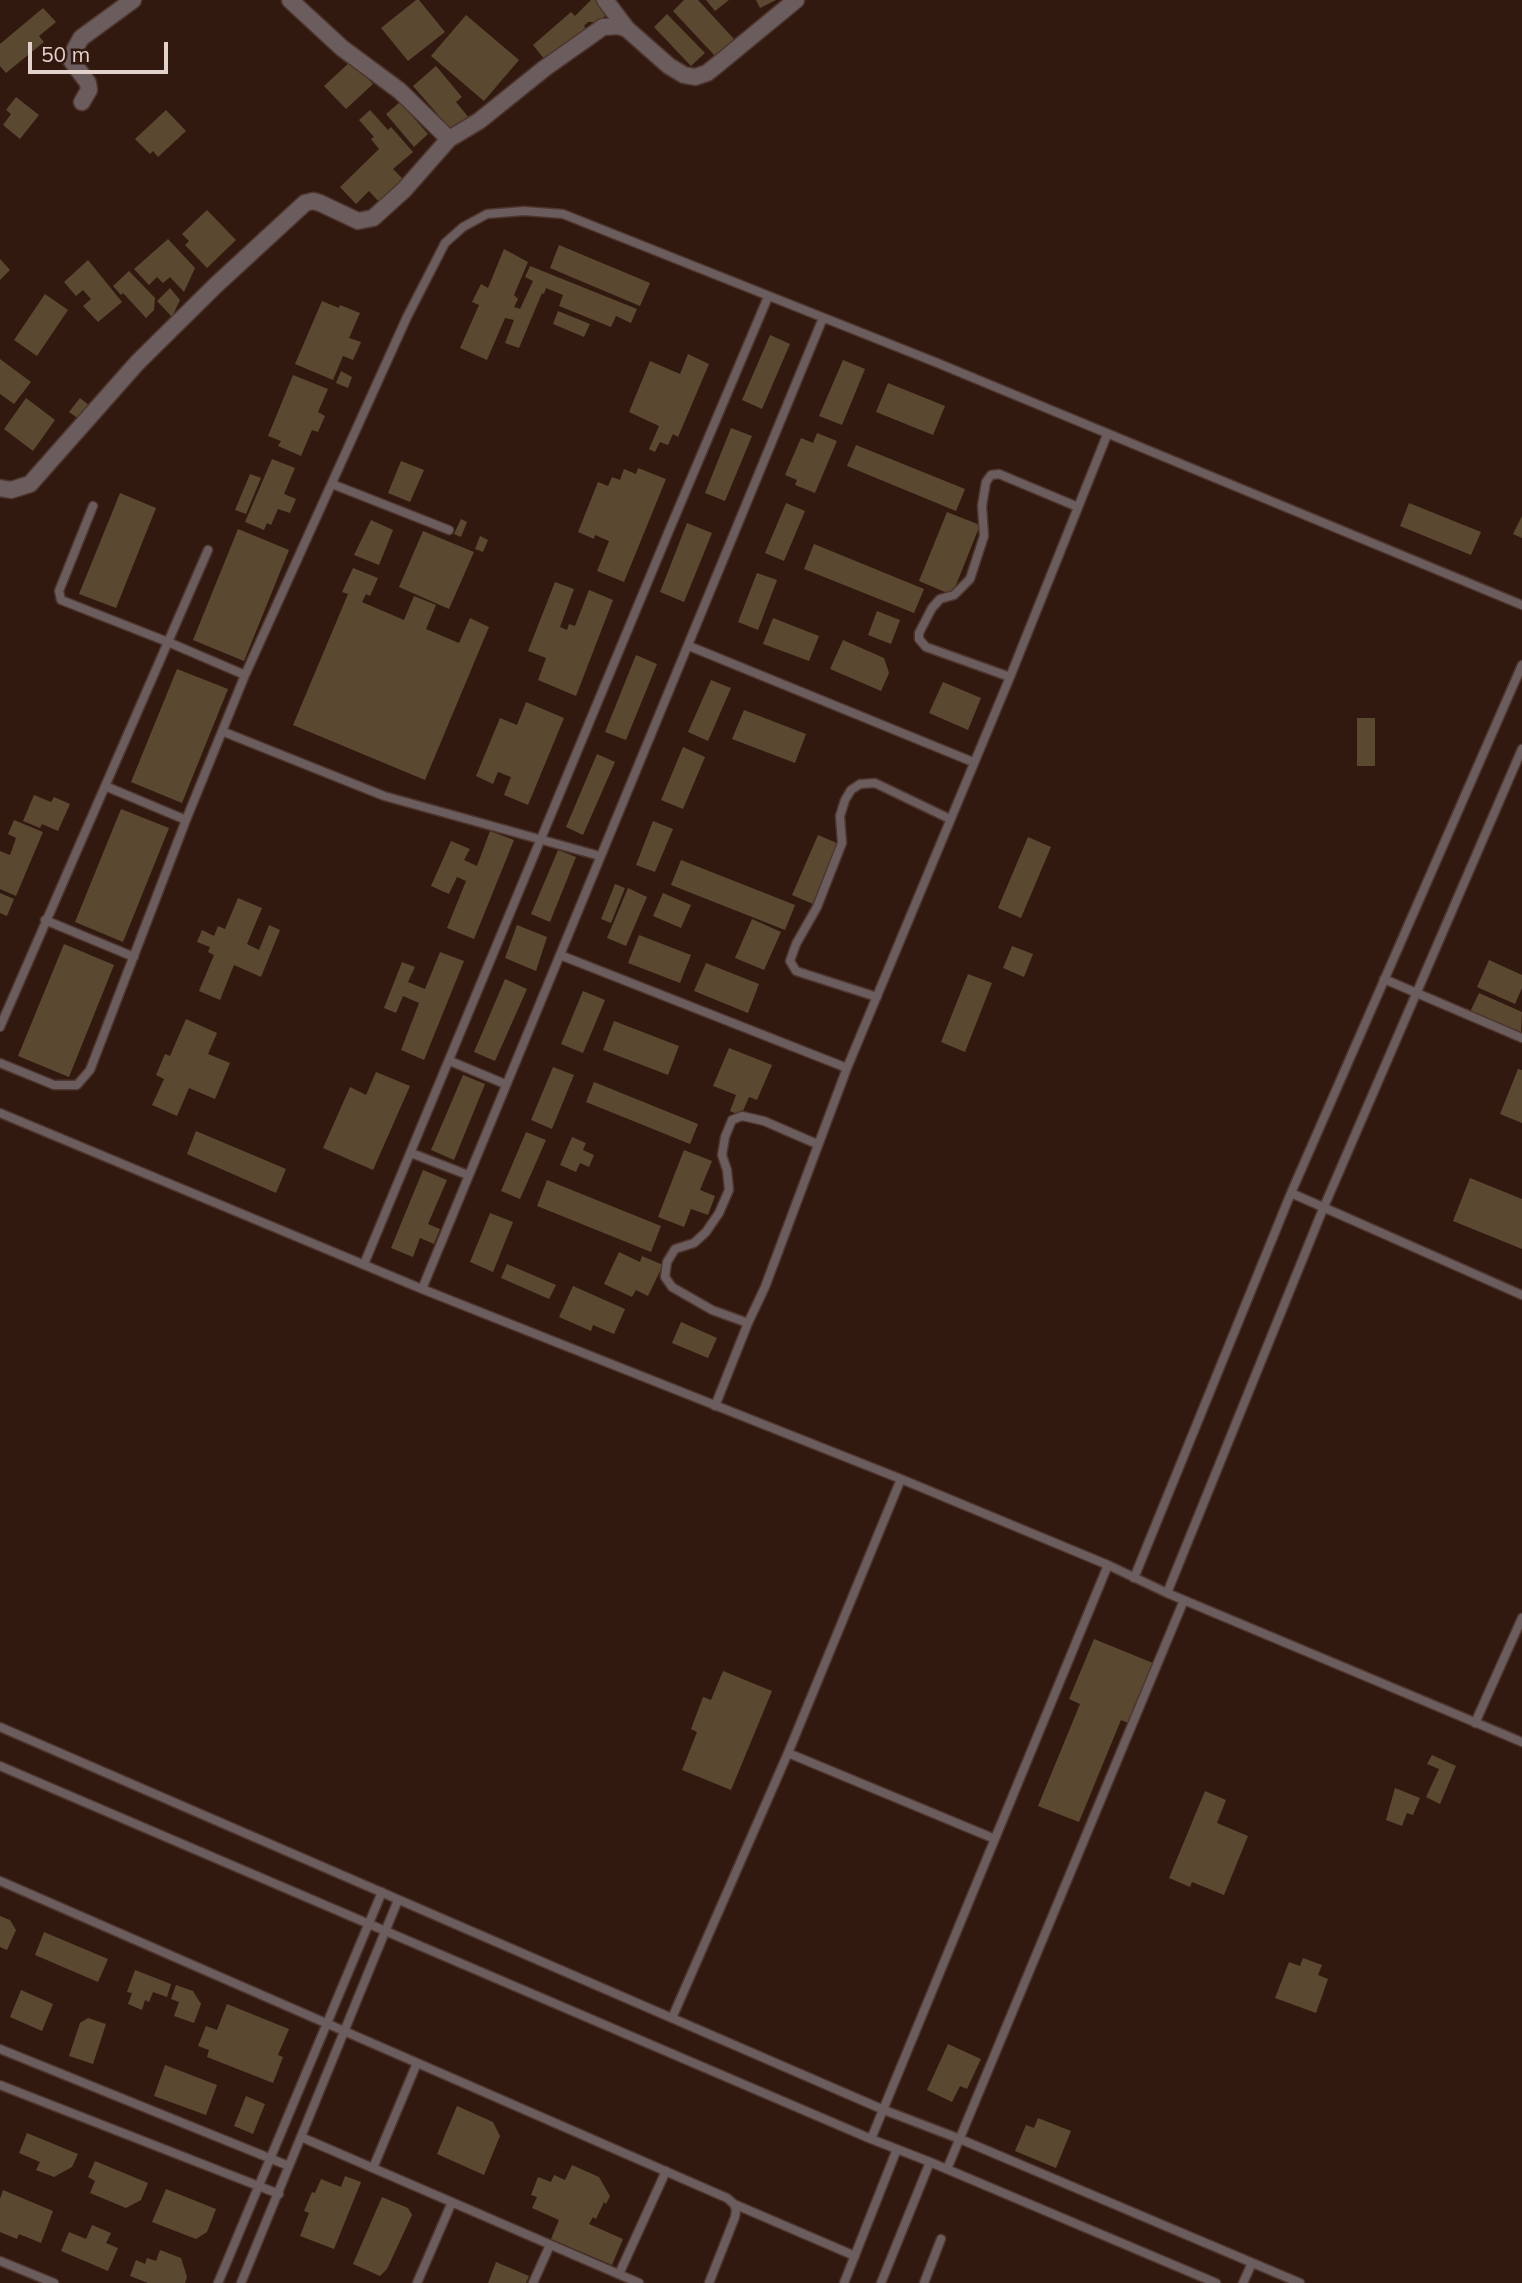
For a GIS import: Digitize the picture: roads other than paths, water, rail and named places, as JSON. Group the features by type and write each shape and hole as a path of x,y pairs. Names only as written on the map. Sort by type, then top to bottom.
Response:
{"street":[{"path":"82,102 89,90 88,83 71,60 81,37 133,0"},
{"path":"290,0 342,48 400,90 449,139"},
{"path":"605,0 627,29 669,66 684,75 695,77 717,65 796,0"},
{"path":"0,488 11,490 30,484 137,363 305,203 320,203 358,221 373,218 404,190 449,139 479,121 545,68 603,27 618,26 627,29"}],"lane":[{"path":"0,1063 54,1085 77,1085 90,1070 245,675 407,317 444,243 463,227 487,214 524,211 563,214 935,362 1522,605"},
{"path":"365,1264 768,297"},
{"path":"422,1289 823,318"},
{"path":"715,1406 765,1287 847,1068 1010,677 1107,435"},
{"path":"1010,677 926,647 919,639 919,633 940,599 954,595 970,579 985,536 982,499 986,482 991,475 999,474 1078,507"},
{"path":"331,484 449,530"},
{"path":"93,506 59,591 61,600 245,675"},
{"path":"0,1027 208,551"},
{"path":"689,646 973,762"},
{"path":"1134,1578 1291,1194 1522,665"},
{"path":"224,732 384,796 600,856"},
{"path":"1167,1593 1322,1209 1522,749"},
{"path":"877,997 796,971 790,961 796,944 817,907 842,843 840,816 845,800 850,790 860,785 875,783 950,819"},
{"path":"105,786 186,820"},
{"path":"45,920 134,957"},
{"path":"560,955 847,1068"},
{"path":"1384,979 1416,995 1522,1038"},
{"path":"450,1061 505,1084"},
{"path":"0,1113 422,1289 901,1479 1522,1742"},
{"path":"748,1323 712,1310 672,1287 665,1277 667,1262 675,1249 694,1242 706,1232 719,1213 729,1190 722,1155 732,1120 742,1116 764,1121 817,1144"},
{"path":"411,1153 468,1175"},
{"path":"1291,1194 1522,1295"},
{"path":"672,2018 788,1753 901,1479"},
{"path":"871,2139 1108,1565"},
{"path":"947,2169 1184,1600"},
{"path":"1475,1723 1522,1618"},
{"path":"0,1727 884,2110 960,2139 1300,2283"},
{"path":"788,1753 995,1839"},
{"path":"0,1766 871,2139 1216,2283"},
{"path":"0,1881 855,2256"},
{"path":"221,2282 382,1892"},
{"path":"241,2283 398,1900"},
{"path":"0,2049 289,2166"},
{"path":"373,2168 418,2063"},
{"path":"0,2085 279,2194"},
{"path":"301,2137 639,2283"},
{"path":"844,2283 897,2149"},
{"path":"881,2283 930,2162"},
{"path":"619,2274 666,2171"},
{"path":"417,2283 452,2202"},
{"path":"709,2283 735,2217 734,2204"},
{"path":"924,2283 941,2239"},
{"path":"533,2283 551,2245"},
{"path":"0,2261 54,2283"},
{"path":"1243,2283 1252,2263"}]}
